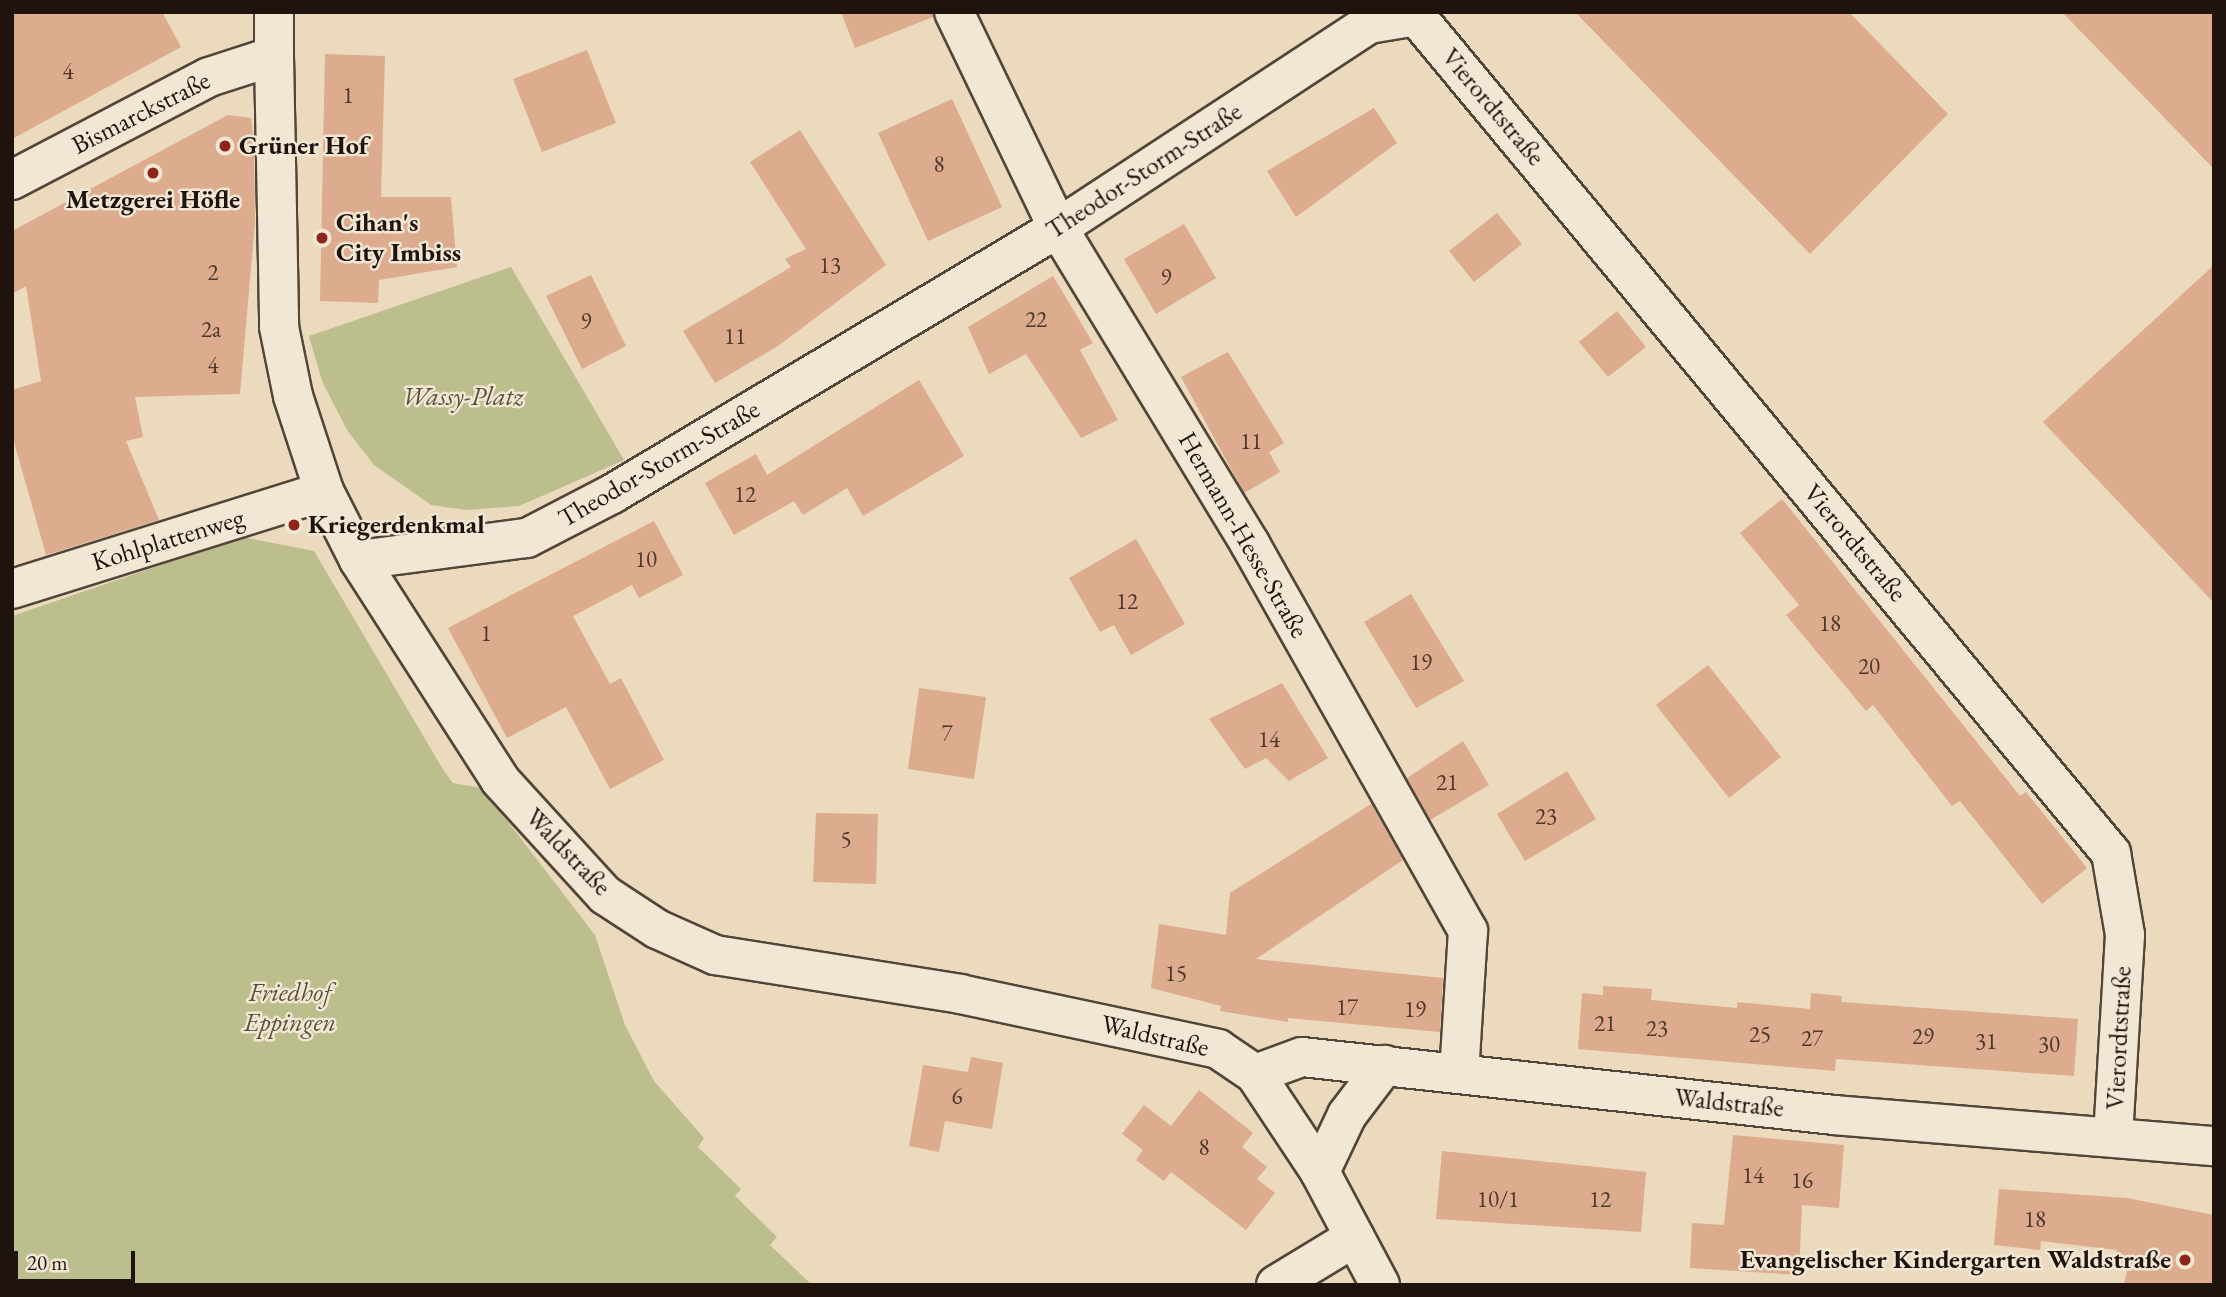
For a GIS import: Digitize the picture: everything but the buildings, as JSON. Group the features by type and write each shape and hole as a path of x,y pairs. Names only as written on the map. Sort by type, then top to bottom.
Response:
{"street":[{"path":"274,12 279,327 293,396 324,491 359,560"},
{"name":"Hermann-Hesse-Straße","path":"954,12 1058,228 1250,544 1468,931 1459,1073"},
{"name":"Theodor-Storm-Straße","path":"359,560 527,538 612,494 1058,228 1369,24 1416,16"},
{"name":"Vierordtstraße","path":"1416,16 2111,853 2125,935 2113,1136"},
{"name":"Bismarckstraße","path":"12,180 208,76 274,56"},
{"name":"Kohlplattenweg","path":"12,589 324,491"},
{"name":"Waldstraße","path":"359,560 500,780 605,895 657,929 715,955 960,994 1188,1040 1218,1049 1255,1074 1302,1057 1834,1115 2214,1146"},
{"path":"1320,1172 1347,1115 1385,1065"},
{"path":"1255,1074 1320,1172 1380,1285"},
{"path":"1276,1285 1355,1237"}],"green space":[{"name":"Wassy-Platz","path":"511,267 624,460 519,506 466,510 431,505 374,465 347,430 322,381 309,336"},
{"name":"Friedhof Eppingen","path":"243,537 314,551 444,771 453,783 482,788 595,935 625,1025 654,1081 704,1138 698,1147 741,1189 735,1196 777,1237 770,1245 812,1285 12,1285 12,616"}],"place":[{"name":"Grüner Hof","path":"225,146"},
{"name":"Metzgerei Höfle","path":"153,173"},
{"name":"Cihan's City Imbiss","path":"322,238"},
{"name":"Kriegerdenkmal","path":"294,525"},
{"name":"Evangelischer Kindergarten Waldstraße","path":"2185,1260"}]}
